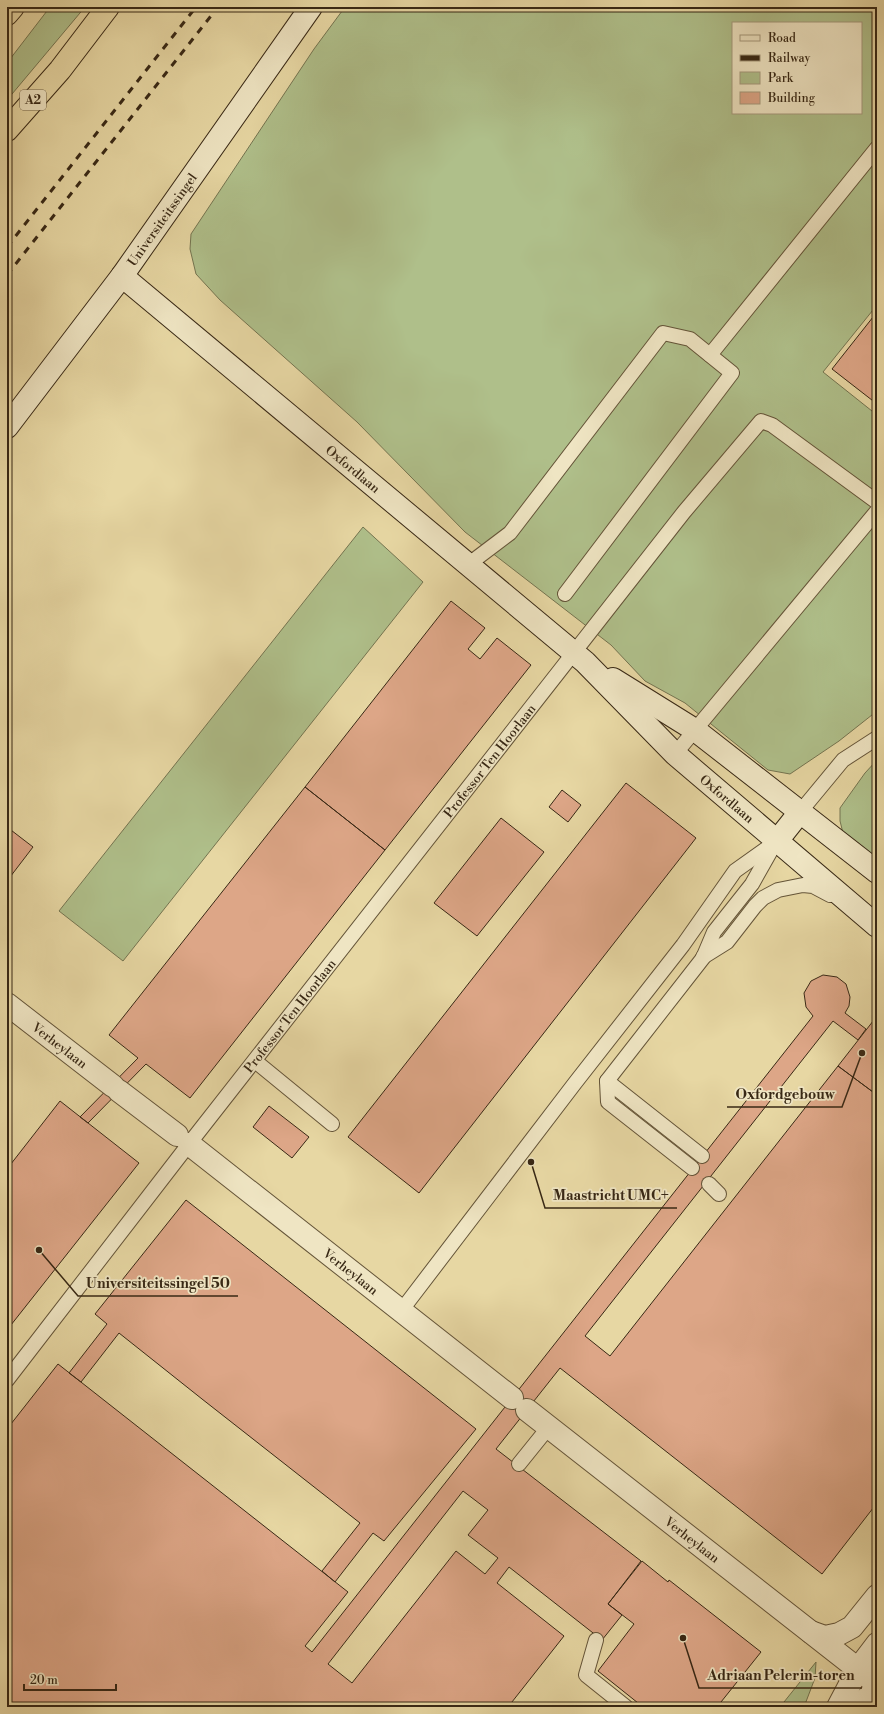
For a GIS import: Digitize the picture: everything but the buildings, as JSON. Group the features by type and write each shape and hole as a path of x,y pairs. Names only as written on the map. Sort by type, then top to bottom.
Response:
{"highway":[{"path":"7,14 13,7"},
{"name":"A2","path":"7,130 60,70 108,7"}],"street":[{"name":"Universiteitssingel","path":"7,427 122,276 311,7"},
{"name":"Oxfordlaan","path":"122,276 579,657 675,754 871,921"},
{"name":"Oxfordlaan","path":"579,657 695,730 877,872"},
{"path":"777,841 800,812"},
{"name":"Verheylaan","path":"7,1004 183,1140 548,1428 877,1684"},
{"path":"811,1632 825,1637 838,1634 852,1628 877,1596"},
{"path":"838,1707 858,1669 877,1644"},
{"path":"857,1707 877,1689"}],"lane":[{"path":"710,355 877,148"},
{"path":"469,564 510,533 663,333 690,339 732,373 565,594"},
{"name":"Professor Ten Hoorlaan","path":"7,1380 183,1140 255,1061 579,657 684,512 760,421 772,424 877,502"},
{"path":"675,754 877,511"},
{"path":"800,812 843,760 877,738"},
{"path":"692,1168 608,1102 607,1081 703,958 714,932 752,884 777,841"},
{"path":"401,1311 575,1082 683,945 735,871 777,841"},
{"path":"703,958 727,942 759,902 773,892 785,887 803,884 813,886 871,921"},
{"path":"255,1061 332,1124"},
{"path":"607,1081 702,1156"},
{"path":"709,1184 719,1194"},
{"path":"519,1464 548,1428"},
{"path":"596,1640 586,1676 626,1707"}],"green space":[{"path":"50,7 85,7 7,100 7,63"},
{"path":"345,7 877,7 877,305 823,372 877,415 877,711 839,741 790,774 768,770 685,703 645,681 611,645 465,532 357,422 220,300 196,274 190,249 191,234 314,49"},
{"path":"363,527 423,582 123,961 59,911"},
{"path":"877,760 877,864 843,833 840,821 840,808 865,773"},
{"path":"816,1662 815,1678 804,1707 780,1707"}],"railway":[{"path":"7,247 196,7"},
{"path":"7,275 218,7"}],"place":[{"name":"Oxfordgebouw","path":"862,1053"},
{"name":"Maastricht UMC+","path":"531,1162"},
{"name":"Universiteitssingel 50","path":"39,1250"},
{"name":"Adriaan Pelerin-toren","path":"683,1638"}]}
